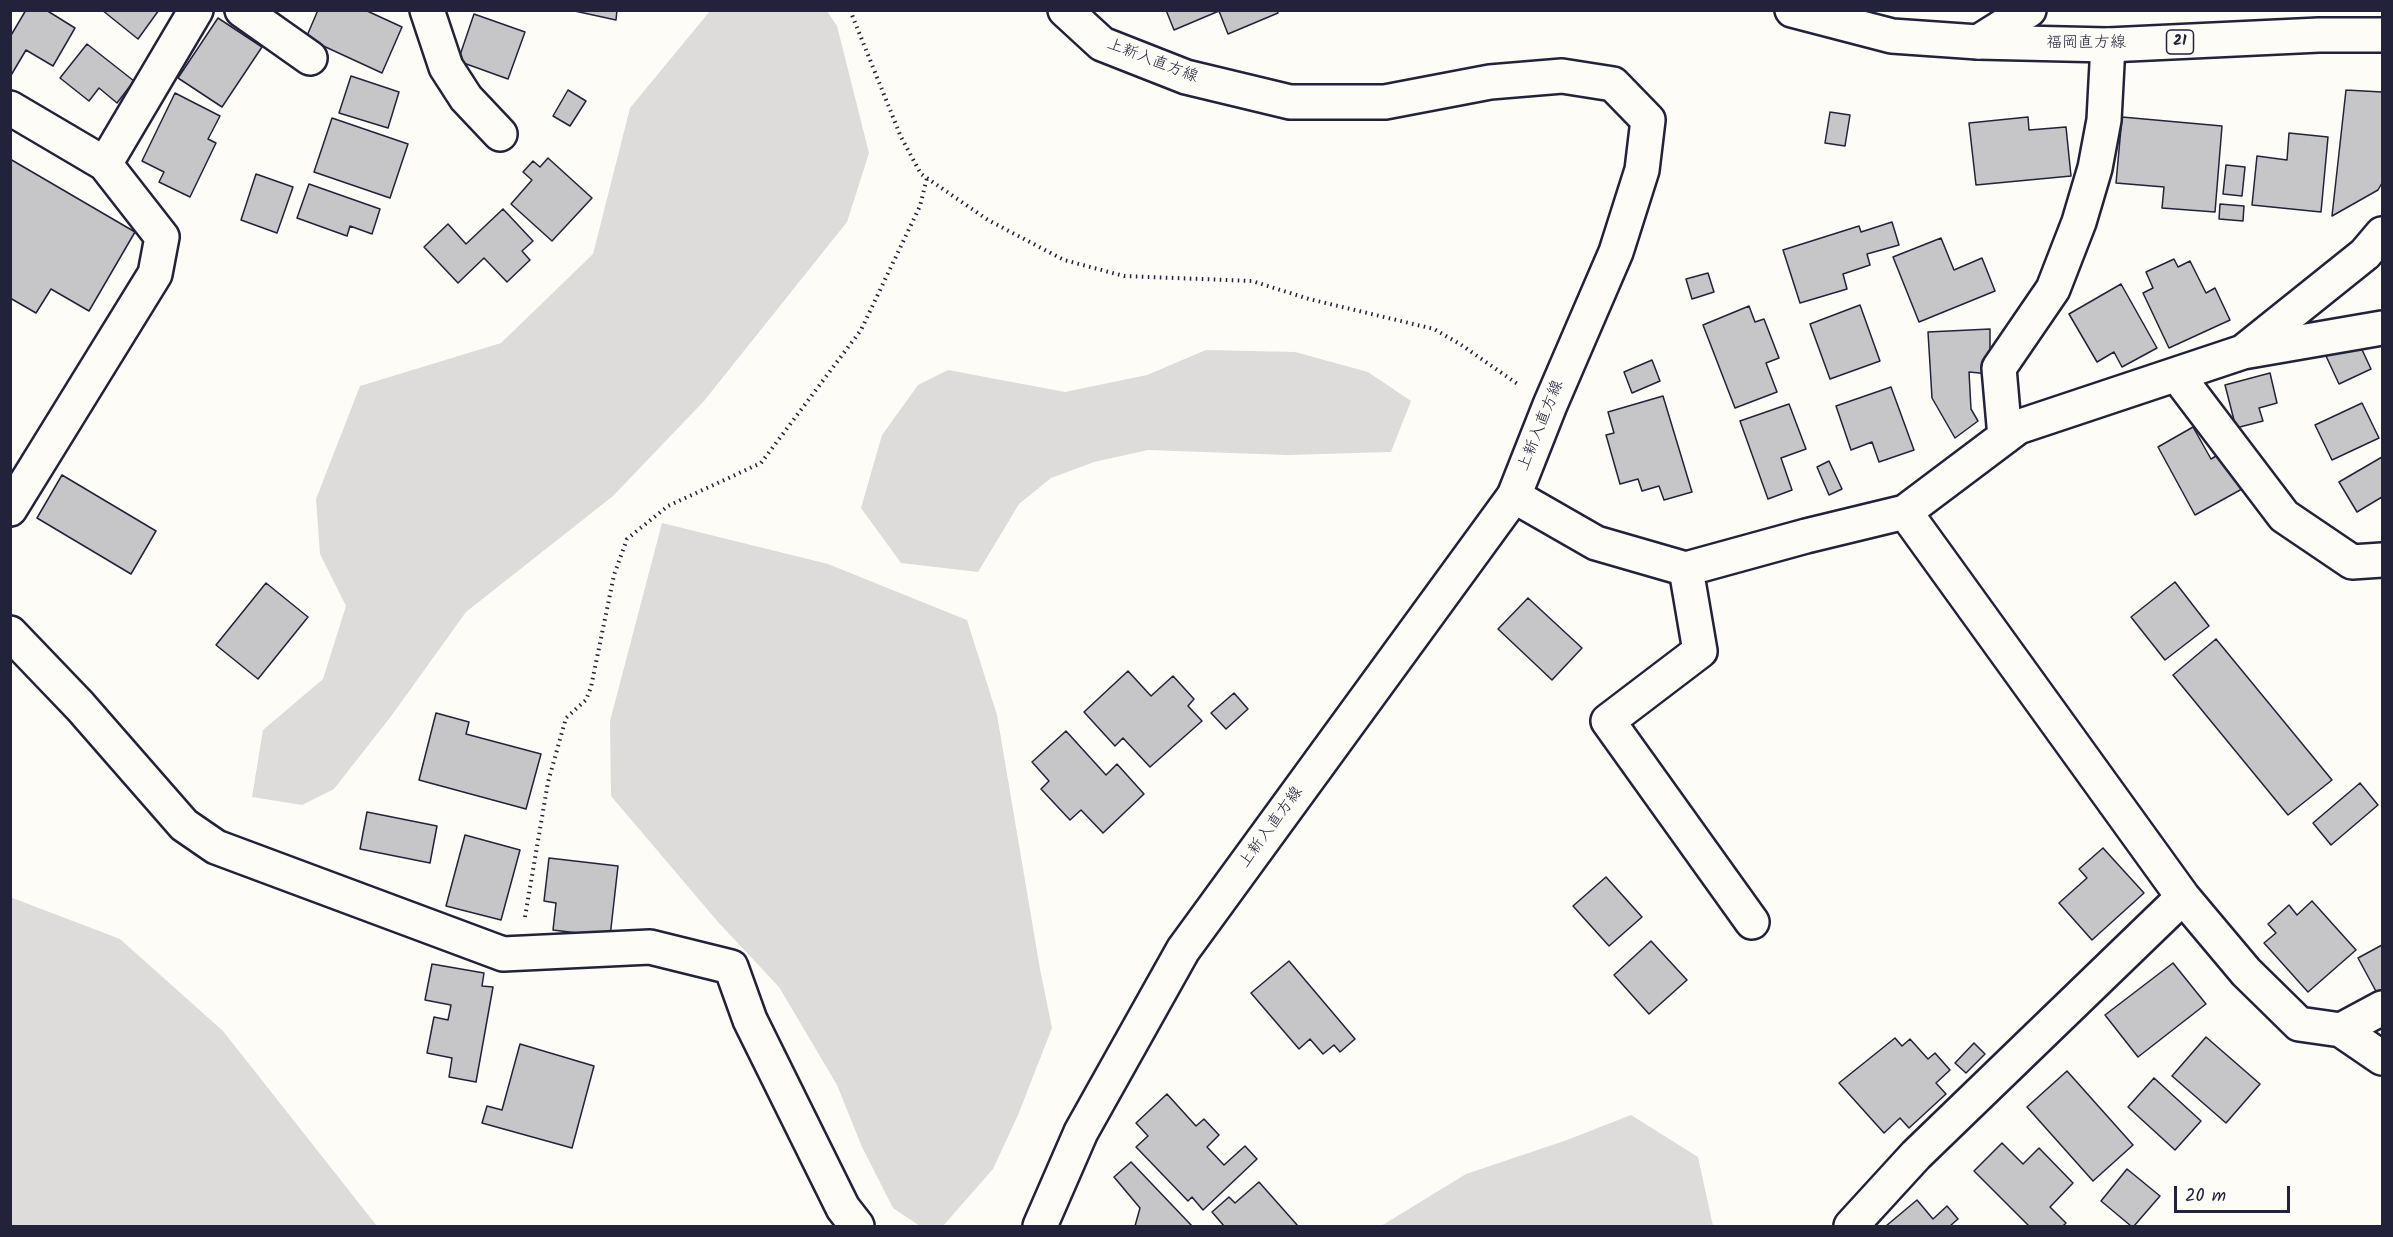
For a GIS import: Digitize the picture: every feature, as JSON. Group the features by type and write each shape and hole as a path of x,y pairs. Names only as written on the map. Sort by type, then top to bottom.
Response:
{"street":[{"path":"105,164 196,10"},
{"path":"427,10 446,67 466,98 500,134"},
{"name":"上新入直方線","path":"1040,1227 1081,1131 1183,950 1514,496 1550,405 1616,252 1642,170 1648,120 1613,84 1562,76 1490,82 1385,102 1290,102 1186,77 1102,44 1065,10"},
{"name":"福岡直方線","path":"1792,10 1892,36 1978,42 2108,45 2319,35 2382,35"},
{"path":"1978,42 2029,10"},
{"path":"259,15 310,58"},
{"path":"2005,437 1999,368 2053,289 2079,222 2095,168 2104,120 2108,45"},
{"path":"10,108 105,164 162,237 155,274 10,509"},
{"path":"2243,352 2365,254 2382,234"},
{"path":"1514,496 1596,543 1686,568 1905,512 2018,427 2243,352 2382,328"},
{"path":"2177,375 2284,516 2352,562 2382,560"},
{"path":"1905,512 2182,897 2246,972 2299,1024 2341,1030 2382,1058"},
{"path":"1686,568 1700,651 1608,721 1752,922"},
{"path":"10,633 80,706 184,825 216,847 503,954 650,946 731,967 750,1020 843,1208 857,1227"},
{"path":"1851,1227 1917,1155 2182,897"},
{"path":"2341,1030 2382,1008"}],"path":[{"path":"850,10 901,137 921,174 988,220 1064,260 1124,276 1252,281 1309,299 1434,329 1461,344 1550,405"},
{"path":"519,954 548,782 566,718 586,700 591,687 615,575 627,539 668,506 760,463 861,330 920,206 927,178"}],"shaded area":[{"path":"710,11 827,11 837,26 869,153 847,222 704,401 613,496 466,612 392,715 334,789 302,805 252,797 263,730 323,679 346,606 320,554 316,499 360,386 501,343 593,254 630,108"},
{"path":"1206,350 1295,352 1368,372 1411,401 1391,452 1287,455 1148,450 1094,462 1051,478 1019,504 978,572 901,563 861,508 882,435 918,385 948,370 1065,392 1147,375"},
{"path":"662,523 828,564 967,620 997,715 1052,1028 1018,1115 993,1169 943,1226 920,1226 893,1208 862,1147 837,1085 779,987 718,922 611,796 610,721"},
{"path":"10,897 120,939 223,1031 377,1226 11,1226"},
{"path":"1631,1115 1698,1157 1713,1226 1381,1226 1466,1174 1567,1140"}],"building":[{"path":"26,10 46,10 75,28 53,66 26,50 10,77 10,37"},
{"path":"102,10 159,10 138,39"},
{"path":"318,10 365,10 402,27 382,73 306,38"},
{"path":"570,10 617,10 616,20"},
{"path":"1166,10 1277,10 1278,13 1228,34 1219,11 1174,30"},
{"path":"474,14 525,32 508,79 458,61"},
{"path":"218,18 262,47 222,107 178,78"},
{"path":"87,44 134,81 117,103 99,88 89,101 60,78"},
{"path":"351,76 399,92 388,128 339,113"},
{"path":"568,90 586,101 570,126 553,116"},
{"path":"2346,90 2382,92 2382,183 2378,190 2332,216"},
{"path":"175,93 220,116 208,139 216,143 190,197 159,182 164,172 142,161"},
{"path":"1830,112 1850,115 1845,146 1825,143"},
{"path":"2028,117 2029,130 2066,127 2071,176 1976,185 1969,123"},
{"path":"2122,117 2222,126 2215,212 2162,208 2164,187 2116,183"},
{"path":"332,118 408,144 390,198 314,172"},
{"path":"2289,133 2328,137 2321,212 2252,205 2257,156 2287,160"},
{"path":"548,158 592,198 552,241 511,204 532,180 523,172 533,161 540,167"},
{"path":"10,159 135,232 89,311 51,289 36,313 10,298"},
{"path":"2226,165 2245,167 2242,196 2223,194"},
{"path":"256,174 293,187 277,233 241,220"},
{"path":"309,184 380,209 372,234 350,226 347,236 297,218"},
{"path":"2220,204 2244,206 2243,221 2219,219"},
{"path":"503,209 533,241 522,251 530,260 507,282 484,258 458,283 424,247 448,224 466,244"},
{"path":"1892,222 1899,245 1867,254 1870,265 1843,274 1847,289 1800,303 1783,250 1859,226 1861,232"},
{"path":"1941,238 1954,270 1982,258 1995,291 1919,322 1893,257"},
{"path":"2174,259 2178,267 2190,261 2206,293 2215,288 2230,320 2169,348 2143,293 2153,288 2146,272"},
{"path":"1708,273 1714,292 1692,299 1686,279"},
{"path":"2121,284 2157,348 2122,367 2114,352 2097,362 2069,314"},
{"path":"1860,305 1880,361 1830,379 1810,324"},
{"path":"1749,306 1755,322 1764,319 1779,358 1766,363 1777,392 1735,408 1703,325"},
{"path":"1990,329 1990,374 1969,372 1971,409 1978,421 1955,438 1932,398 1928,332"},
{"path":"2358,341 2371,369 2339,384 2326,356"},
{"path":"1652,360 1660,381 1632,393 1624,372"},
{"path":"2270,373 2277,403 2259,408 2263,421 2236,428 2225,385"},
{"path":"1891,387 1914,450 1879,462 1872,442 1851,450 1836,406"},
{"path":"1663,396 1692,492 1664,500 1659,486 1642,491 1638,479 1620,484 1606,435 1614,433 1608,412"},
{"path":"2362,403 2379,438 2332,460 2315,425"},
{"path":"1789,404 1806,449 1781,458 1792,490 1768,499 1740,421"},
{"path":"2193,427 2211,459 2221,453 2242,489 2195,515 2158,447"},
{"path":"2382,457 2382,497 2357,512 2339,482"},
{"path":"1829,461 1842,489 1829,495 1817,467"},
{"path":"62,475 156,531 131,574 37,518"},
{"path":"2175,582 2209,626 2165,660 2131,617"},
{"path":"266,583 308,617 258,679 216,645"},
{"path":"1528,598 1582,648 1552,680 1498,629"},
{"path":"2216,639 2332,780 2288,815 2173,675"},
{"path":"1128,671 1151,696 1173,676 1194,699 1188,706 1202,721 1150,767 1123,738 1115,746 1084,712"},
{"path":"1234,693 1248,709 1226,729 1211,713"},
{"path":"436,713 469,722 466,734 541,754 526,809 419,780"},
{"path":"1066,731 1106,775 1117,764 1144,794 1103,833 1081,810 1070,820 1041,789 1049,781 1032,762"},
{"path":"2360,783 2378,805 2331,845 2313,823"},
{"path":"367,812 437,826 430,863 360,849"},
{"path":"465,835 520,850 501,920 446,906"},
{"path":"2103,848 2144,893 2092,940 2059,903 2087,878 2079,869"},
{"path":"549,858 618,866 610,937 553,930 556,903 544,901"},
{"path":"1606,877 1642,917 1609,946 1573,906"},
{"path":"2312,901 2356,950 2308,992 2264,943 2276,933 2268,924 2289,905 2297,915"},
{"path":"1651,941 1687,980 1649,1014 1614,975"},
{"path":"2382,945 2382,993 2378,995 2358,958"},
{"path":"1289,961 1355,1039 1340,1052 1334,1045 1323,1054 1310,1039 1299,1049 1251,993"},
{"path":"2173,963 2206,1004 2138,1057 2105,1015"},
{"path":"432,964 484,973 482,986 493,987 476,1082 449,1077 452,1058 427,1053 434,1017 448,1020 451,1005 425,1000"},
{"path":"2206,1037 2260,1084 2226,1123 2172,1076"},
{"path":"1895,1038 1902,1046 1910,1039 1928,1059 1935,1053 1950,1070 1936,1083 1946,1094 1909,1128 1900,1118 1884,1133 1839,1083"},
{"path":"1974,1043 1985,1054 1966,1073 1955,1063"},
{"path":"520,1044 594,1066 572,1148 482,1123 487,1106 502,1110"},
{"path":"2067,1071 2133,1145 2093,1181 2027,1107"},
{"path":"2154,1078 2201,1121 2175,1150 2128,1107"},
{"path":"1167,1094 1196,1126 1204,1119 1219,1135 1207,1147 1224,1165 1245,1146 1257,1159 1203,1210 1192,1197 1188,1201 1136,1147 1148,1136 1136,1123"},
{"path":"2002,1143 2023,1164 2039,1148 2073,1183 2050,1207 2066,1223 2063,1226 2029,1226 1974,1171"},
{"path":"1131,1162 1192,1226 1135,1226 1140,1208 1114,1177"},
{"path":"2127,1169 2160,1196 2134,1226 2131,1226 2101,1201"},
{"path":"1259,1182 1298,1226 1224,1226 1212,1212 1229,1197 1235,1203"},
{"path":"1917,1200 1933,1219 1947,1206 1958,1219 1950,1226 1886,1226"}]}
